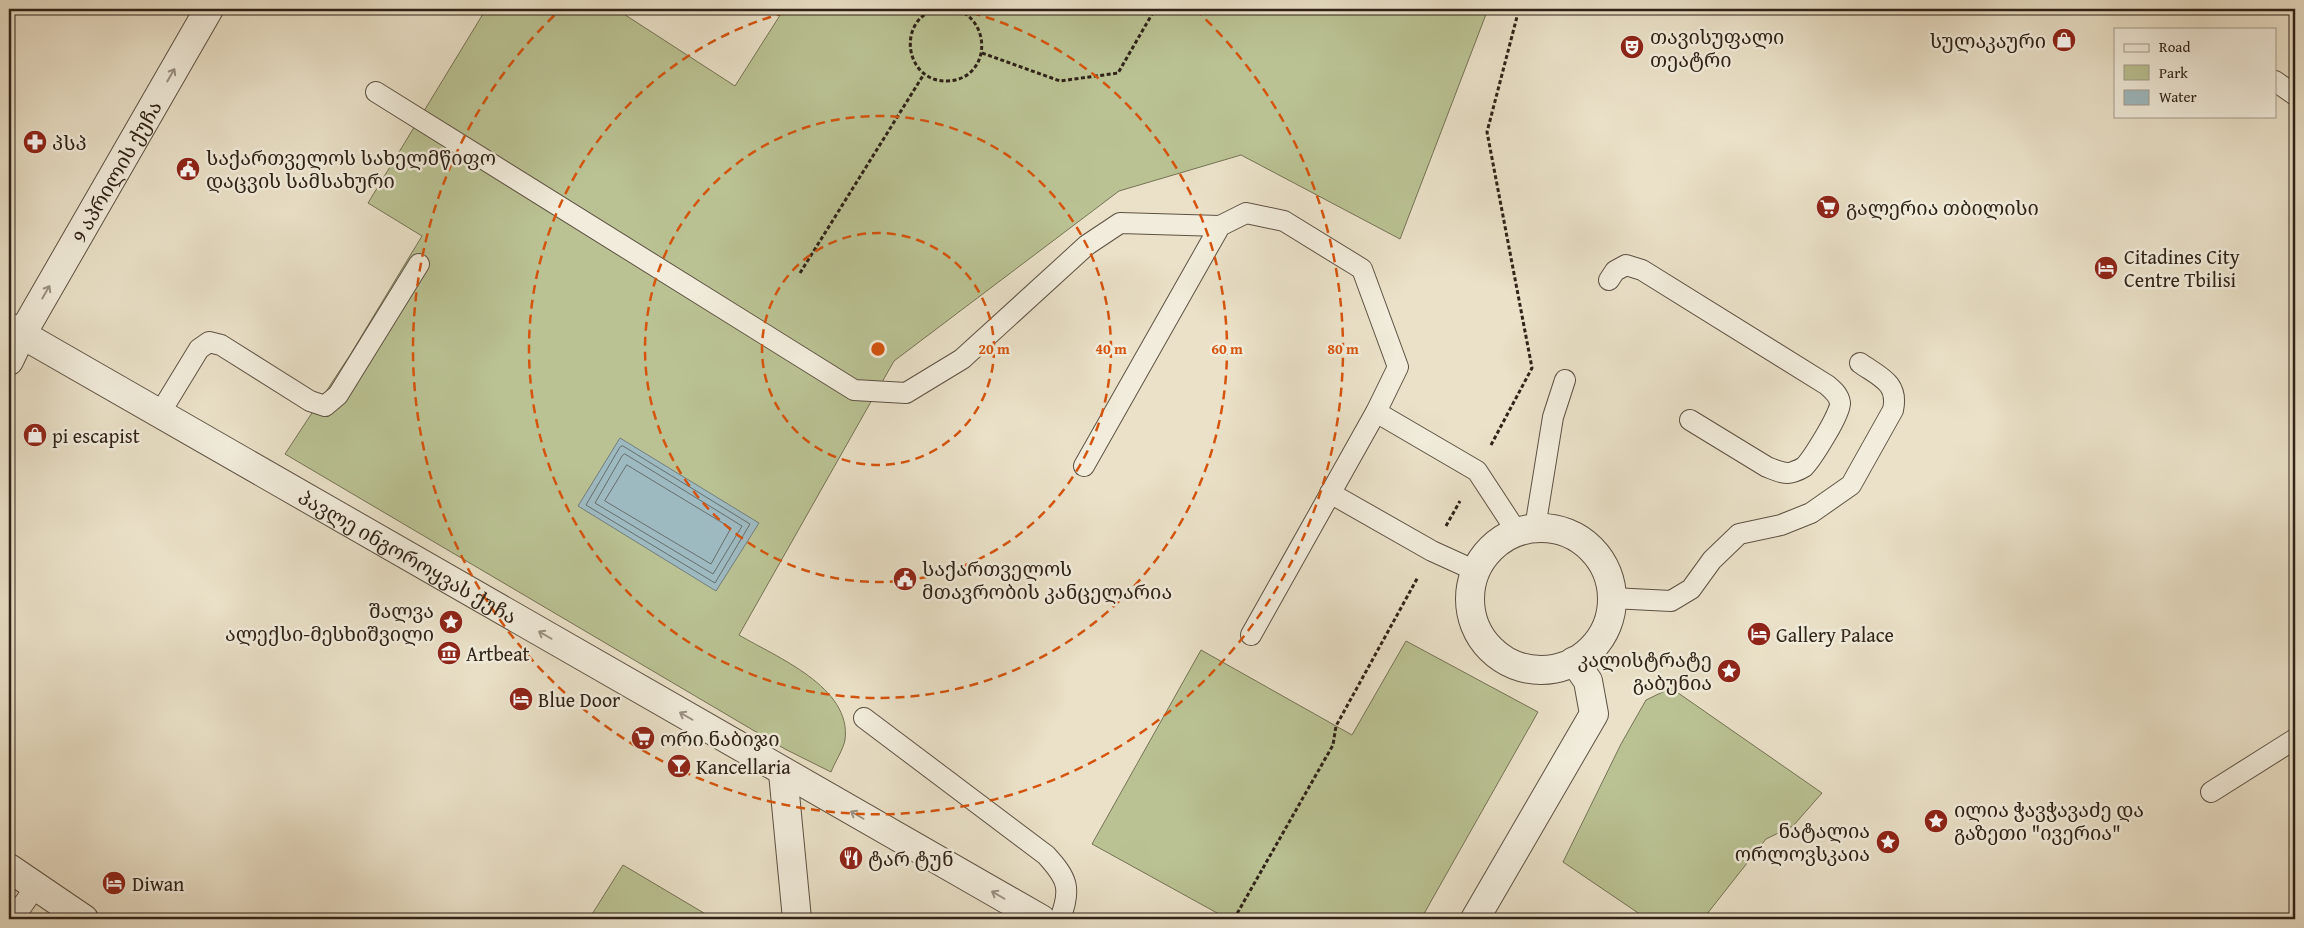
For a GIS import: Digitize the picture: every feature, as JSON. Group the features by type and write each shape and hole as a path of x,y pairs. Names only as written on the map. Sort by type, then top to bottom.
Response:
{"street":[{"name":"9 აპრილის ქუჩა","path":"9,361 15,330 209,9"},
{"name":"პავლე ინგოროყვას ქუჩა","path":"15,330 783,773 1041,919"},
{"path":"1555,529 1573,535 1589,546 1601,562 1610,579 1612,598 1610,617 1602,635 1590,650 1574,661 1556,668 1537,670 1518,666 1500,657 1486,644 1476,628 1470,609 1470,590 1476,571 1485,554 1499,541 1526,530 1555,529"},
{"path":"1475,919 1594,714 1588,681 1574,661"},
{"path":"783,773 797,919"},
{"path":"9,868 84,919"}],"lane":[{"path":"2276,82 2295,94"},
{"path":"376,92 854,390 906,393 962,359 1087,245 1120,223 1220,226 1246,213 1284,221 1362,268 1398,366 1376,412 1251,635"},
{"path":"1084,466 1220,226"},
{"path":"160,413 199,349 209,342 221,345 310,401 325,406 338,395 419,264"},
{"path":"1609,280 1615,271 1626,264 1642,270 1827,385 1837,394 1840,404 1837,414 1813,454 1803,467 1792,473 1767,467 1690,420"},
{"path":"1612,598 1671,601 1691,589 1712,560 1739,534 1781,525 1812,513 1851,485 1893,410 1896,397 1891,385 1860,363"},
{"path":"1526,530 1553,417 1565,380"},
{"path":"1376,412 1477,471 1526,530"},
{"path":"1330,494 1432,551 1476,571"},
{"path":"864,718 1046,855 1064,874 1067,902 1060,919"},
{"path":"2211,792 2295,738"},
{"path":"13,919 36,886"}],"path":[{"path":"936,9 919,18 912,28 909,40 910,53 915,65 924,74 935,79 947,81 959,78 977,63 982,53 980,30 966,10 956,9"},
{"path":"982,53 1060,81 1118,73 1155,9"},
{"path":"1519,9 1487,132 1532,368"},
{"path":"800,273 924,74"},
{"path":"1234,919 1333,745 1336,726 1390,632"}],"green space":[{"path":"486,9 616,9 735,86 784,9 1488,9 1400,239 1241,155 1119,191 894,361 739,635 791,664 824,689 837,704 844,721 845,740 831,772 785,749 285,454 350,355 422,236 368,203"},
{"path":"1406,641 1538,712 1421,919 1228,919 1092,844 1201,650 1352,735"},
{"path":"1671,688 1822,793 1793,826 1766,839 1703,919 1647,919 1563,862 1621,744 1646,700"},
{"path":"623,865 714,919 589,919"}],"water":[{"path":"620,438 759,523 716,591 578,506"}],"place":[{"name":"სულაკაური","path":"2064,40"},
{"name":"თავისუფალი თეატრი","path":"1632,47"},
{"name":"პსპ","path":"35,142"},
{"name":"საქართველოს სახელმწიფო დაცვის სამსახური","path":"188,169"},
{"name":"გალერია თბილისი","path":"1828,207"},
{"name":"Citadines City Centre Tbilisi","path":"2106,268"},
{"name":"pi escapist","path":"35,435"},
{"name":"საქართველოს მთავრობის კანცელარია","path":"905,579"},
{"name":"შალვა ალექსი-მესხიშვილი","path":"451,622"},
{"name":"Gallery Palace","path":"1759,634"},
{"name":"Artbeat","path":"449,653"},
{"name":"კალისტრატე გაბუნია","path":"1729,671"},
{"name":"Blue Door","path":"521,699"},
{"name":"ორი ნაბიჯი","path":"643,738"},
{"name":"Kancellaria","path":"679,766"},
{"name":"ილია ჭავჭავაძე და გაზეთი \"ივერია\"","path":"1936,821"},
{"name":"ნატალია ორლოვსკაია","path":"1888,842"},
{"name":"ტარ ტუნ","path":"851,858"},
{"name":"Diwan","path":"114,883"}]}
